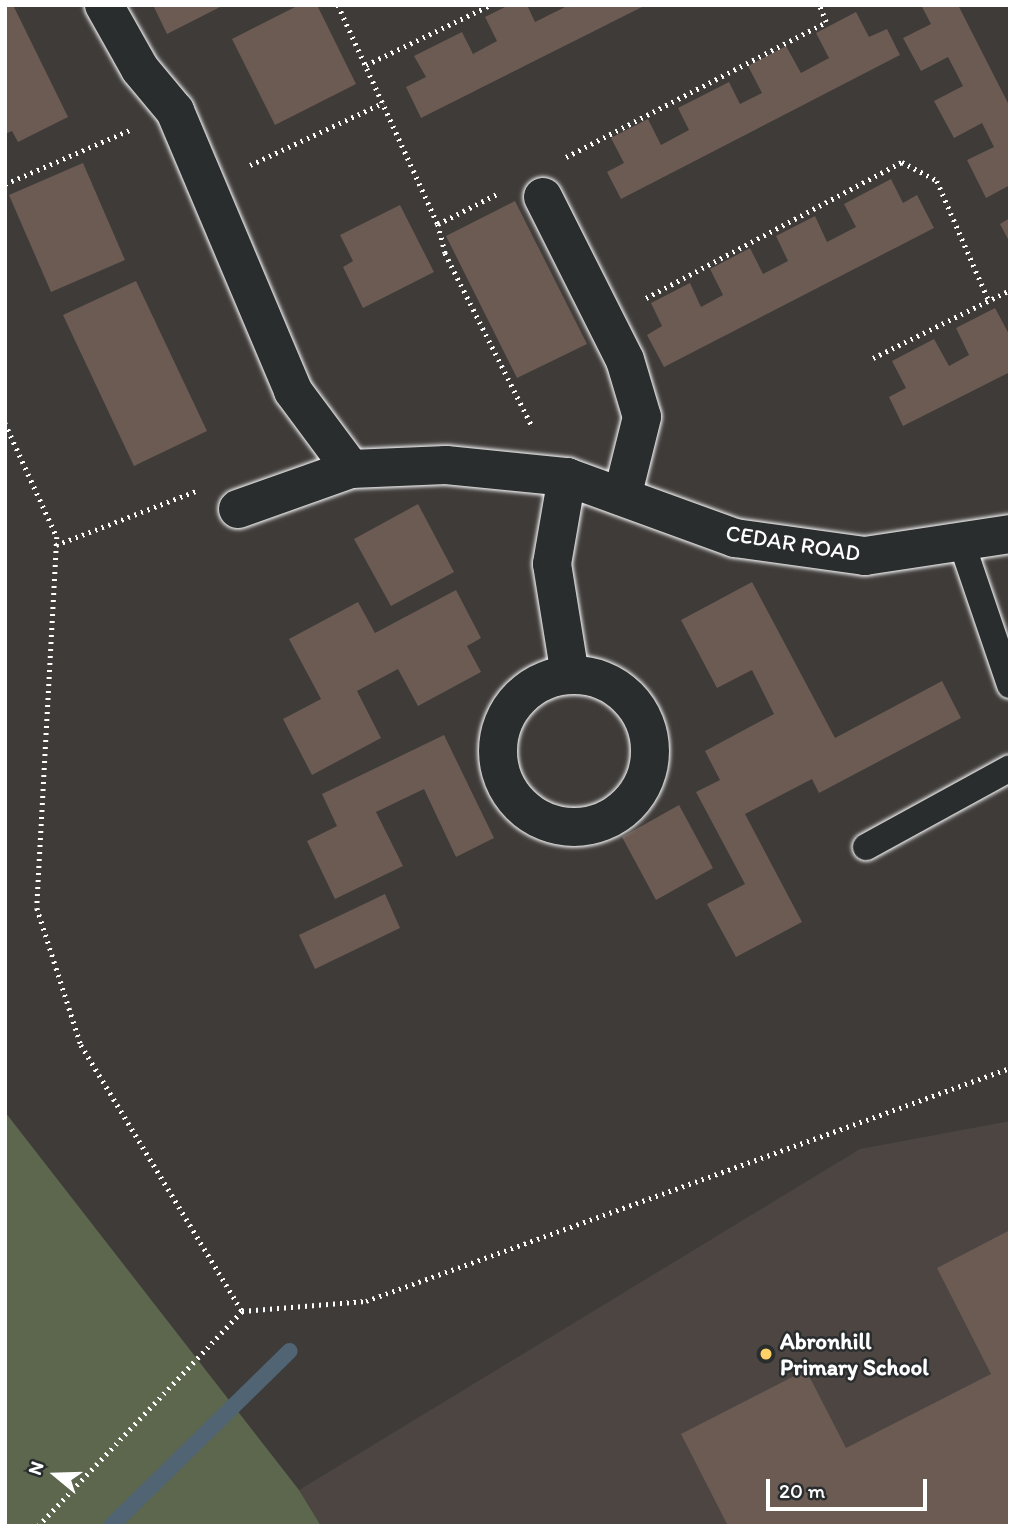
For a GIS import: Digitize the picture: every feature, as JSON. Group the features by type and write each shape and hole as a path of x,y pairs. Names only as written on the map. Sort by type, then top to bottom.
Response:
{"street":[{"path":"104,5 140,69 174,111 293,391 351,469"},
{"path":"526,192 605,320 642,417 622,497"},
{"name":"CEDAR ROAD","path":"239,509 351,469 446,465 567,477 735,538 865,556 962,544 1010,534"},
{"path":"567,477 552,564 570,674"}],"lane":[{"path":"962,544 1010,685"},
{"path":"866,847 1010,768"}],"path":[{"path":"338,5 438,224 445,253 532,425 522,472"},
{"path":"366,65 490,5"},
{"path":"558,162 826,22 819,5"},
{"path":"206,185 383,103"},
{"path":"5,184 174,111"},
{"path":"605,320 902,162 937,181 989,301"},
{"path":"438,224 526,192"},
{"path":"873,358 1010,290"},
{"path":"5,422 56,545 37,908 81,1045 242,1311"},
{"path":"56,545 193,490 239,509"},
{"path":"38,1526 242,1311 366,1301 1010,1068"}],"shaded area":[{"name":"Abronhill Primary School","path":"1010,1121 1010,1526 321,1526 299,1490 860,1149"}],"green space":[{"path":"5,1112 299,1490 321,1526 5,1526"}],"building":[{"path":"5,5 13,5 68,117 18,142 12,131 5,134"},
{"path":"153,5 224,5 167,34"},
{"path":"299,5 317,5 356,84 275,125 232,39"},
{"path":"509,5 527,5 535,22 569,5 646,5 421,118 406,87 426,77 414,56 462,32 473,54 497,41 485,17"},
{"path":"921,5 958,5 1010,107 1010,185 986,198 967,160 994,147 982,123 954,138 934,101 963,86 948,57 921,71 903,38 931,24"},
{"path":"856,12 869,37 887,29 900,55 621,199 607,172 624,163 611,138 648,119 661,145 689,130 678,108 729,82 740,104 762,93 748,66 786,46 801,73 829,58 816,33"},
{"path":"83,163 125,260 51,292 9,195"},
{"path":"891,179 903,203 917,195 934,228 664,367 647,335 662,326 651,303 690,283 701,307 723,295 710,269 750,248 763,274 788,261 776,236 815,216 827,242 856,227 844,204"},
{"path":"515,201 587,344 517,378 446,236"},
{"path":"400,205 434,272 363,308 343,267 353,261 340,235"},
{"path":"1010,218 1010,243 1000,224"},
{"path":"136,281 207,431 134,466 63,315"},
{"path":"995,308 1010,336 1010,372 903,426 889,397 906,388 892,361 934,339 949,366 969,355 956,328"},
{"path":"418,504 454,572 391,606 354,539"},
{"path":"752,582 835,738 942,681 961,718 819,793 812,779 745,814 802,922 736,957 707,904 745,884 696,792 720,780 705,751 774,714 752,670 717,688 681,620"},
{"path":"456,590 481,638 467,646 481,672 418,706 398,669 357,691 381,738 312,775 283,719 321,699 289,639 358,602 375,633"},
{"path":"444,735 494,838 456,857 424,789 376,812 403,866 335,899 307,841 337,826 322,794"},
{"path":"679,805 713,868 656,900 622,837"},
{"path":"385,894 400,928 315,969 299,935"},
{"path":"1010,1230 1010,1526 728,1526 681,1434 806,1370 846,1448 991,1374 937,1268"}],"waterway":[{"path":"111,1526 290,1351"}],"place":[{"name":"Abronhill Primary School","path":"766,1354"}]}
